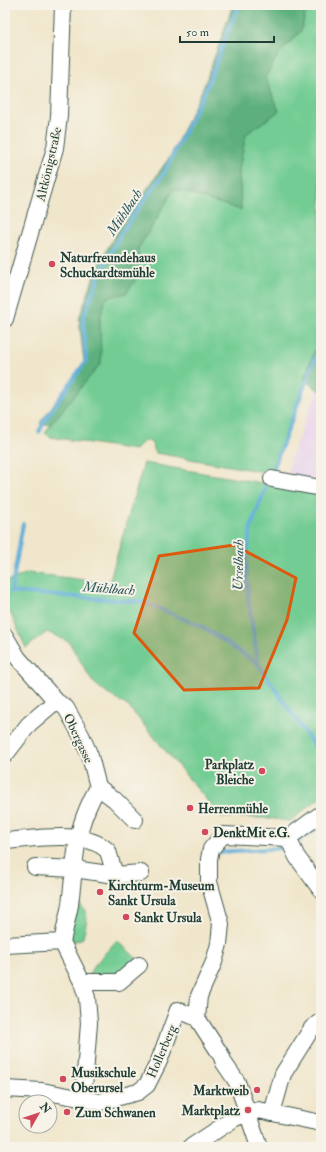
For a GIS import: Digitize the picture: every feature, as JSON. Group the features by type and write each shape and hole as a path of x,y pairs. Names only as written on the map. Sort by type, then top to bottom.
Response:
{"street":[{"name":"Altkönigstraße","path":"5,319 54,148 60,102 63,5"},
{"path":"272,479 321,488"},
{"name":"Obergasse","path":"5,636 18,658 56,701 66,708 81,735 90,756 98,786"},
{"path":"5,755 29,724 56,701"},
{"path":"83,1100 89,1023 87,998 82,982 62,942 70,905 77,838 88,806 98,786 114,799 135,820"},
{"path":"258,1146 249,1112 237,1082 197,1018 199,996 214,962 219,944 221,924 210,882 210,854 223,835 288,838 321,814"},
{"path":"5,841 77,838 93,841 108,851 115,875"},
{"path":"288,838 297,857 321,890"},
{"path":"35,867 74,869 115,875 141,873"},
{"path":"5,945 62,942"},
{"path":"82,982 119,982 139,965"},
{"name":"Hollerberg","path":"5,1090 20,1089 42,1091 83,1100 100,1102 138,1092 147,1085 159,1061 178,1010 197,1018"},
{"path":"272,1113 283,1074 312,1028 321,1021"},
{"path":"191,1147 234,1118 258,1110 321,1123"}],"highlighted area":[{"path":"234,545 296,578 287,620 259,688 184,690 134,633 159,556"}],"shaded area":[{"path":"321,379 321,482 288,478 290,459"}],"green space":[{"path":"233,5 307,5 301,31 278,55 265,78 279,111 246,134 239,169 241,210 174,189 138,248 141,273 126,293 106,298 100,318 101,363 50,425 40,423 84,362 79,319 97,267 117,232 171,155 204,86"},
{"path":"307,5 321,5 321,334 304,379 306,381 270,473 156,453 151,442 145,440 135,450 51,437 45,433 50,425 101,363 100,318 106,297 126,293 138,249 174,188 241,210 239,169 246,134 279,111 265,78 278,55 301,31"},
{"path":"321,334 321,392 304,380"},
{"path":"144,463 321,493 321,797 290,821 266,818 221,817 128,706 106,693 92,681 69,642 47,632 26,648 10,612 5,613 5,582 28,573 109,583"},
{"path":"74,899 84,909 87,920 83,938 76,941 65,941"},
{"path":"117,940 137,959 119,975 88,976 93,967"}],"waterway":[{"name":"Mühlbach","path":"39,432 46,418 86,361 83,318 100,274 121,233 164,173 206,89 236,11 241,5"},
{"name":"Urselbach","path":"271,475 321,342"},
{"name":"Urselbach","path":"268,481 251,527 246,560 248,597 258,664 321,756"},
{"name":"Mühlbach","path":"23,524 11,592 143,602 203,627 258,664"},
{"name":"Mühlbach","path":"298,841 321,825"},
{"name":"Mühlbach","path":"218,852 283,848"}],"place":[{"name":"Naturfreundehaus Schuckardtsmühle","path":"52,264"},
{"name":"Parkplatz Bleiche","path":"262,771"},
{"name":"Herrenmühle","path":"190,808"},
{"name":"DenktMit e.G.","path":"205,832"},
{"name":"Kirchturm-Museum Sankt Ursula","path":"100,892"},
{"name":"Sankt Ursula","path":"126,917"},
{"name":"Musikschule Oberursel","path":"63,1079"},
{"name":"Marktweib","path":"257,1090"},
{"name":"Marktplatz","path":"248,1110"},
{"name":"Zum Schwanen","path":"67,1112"}]}
